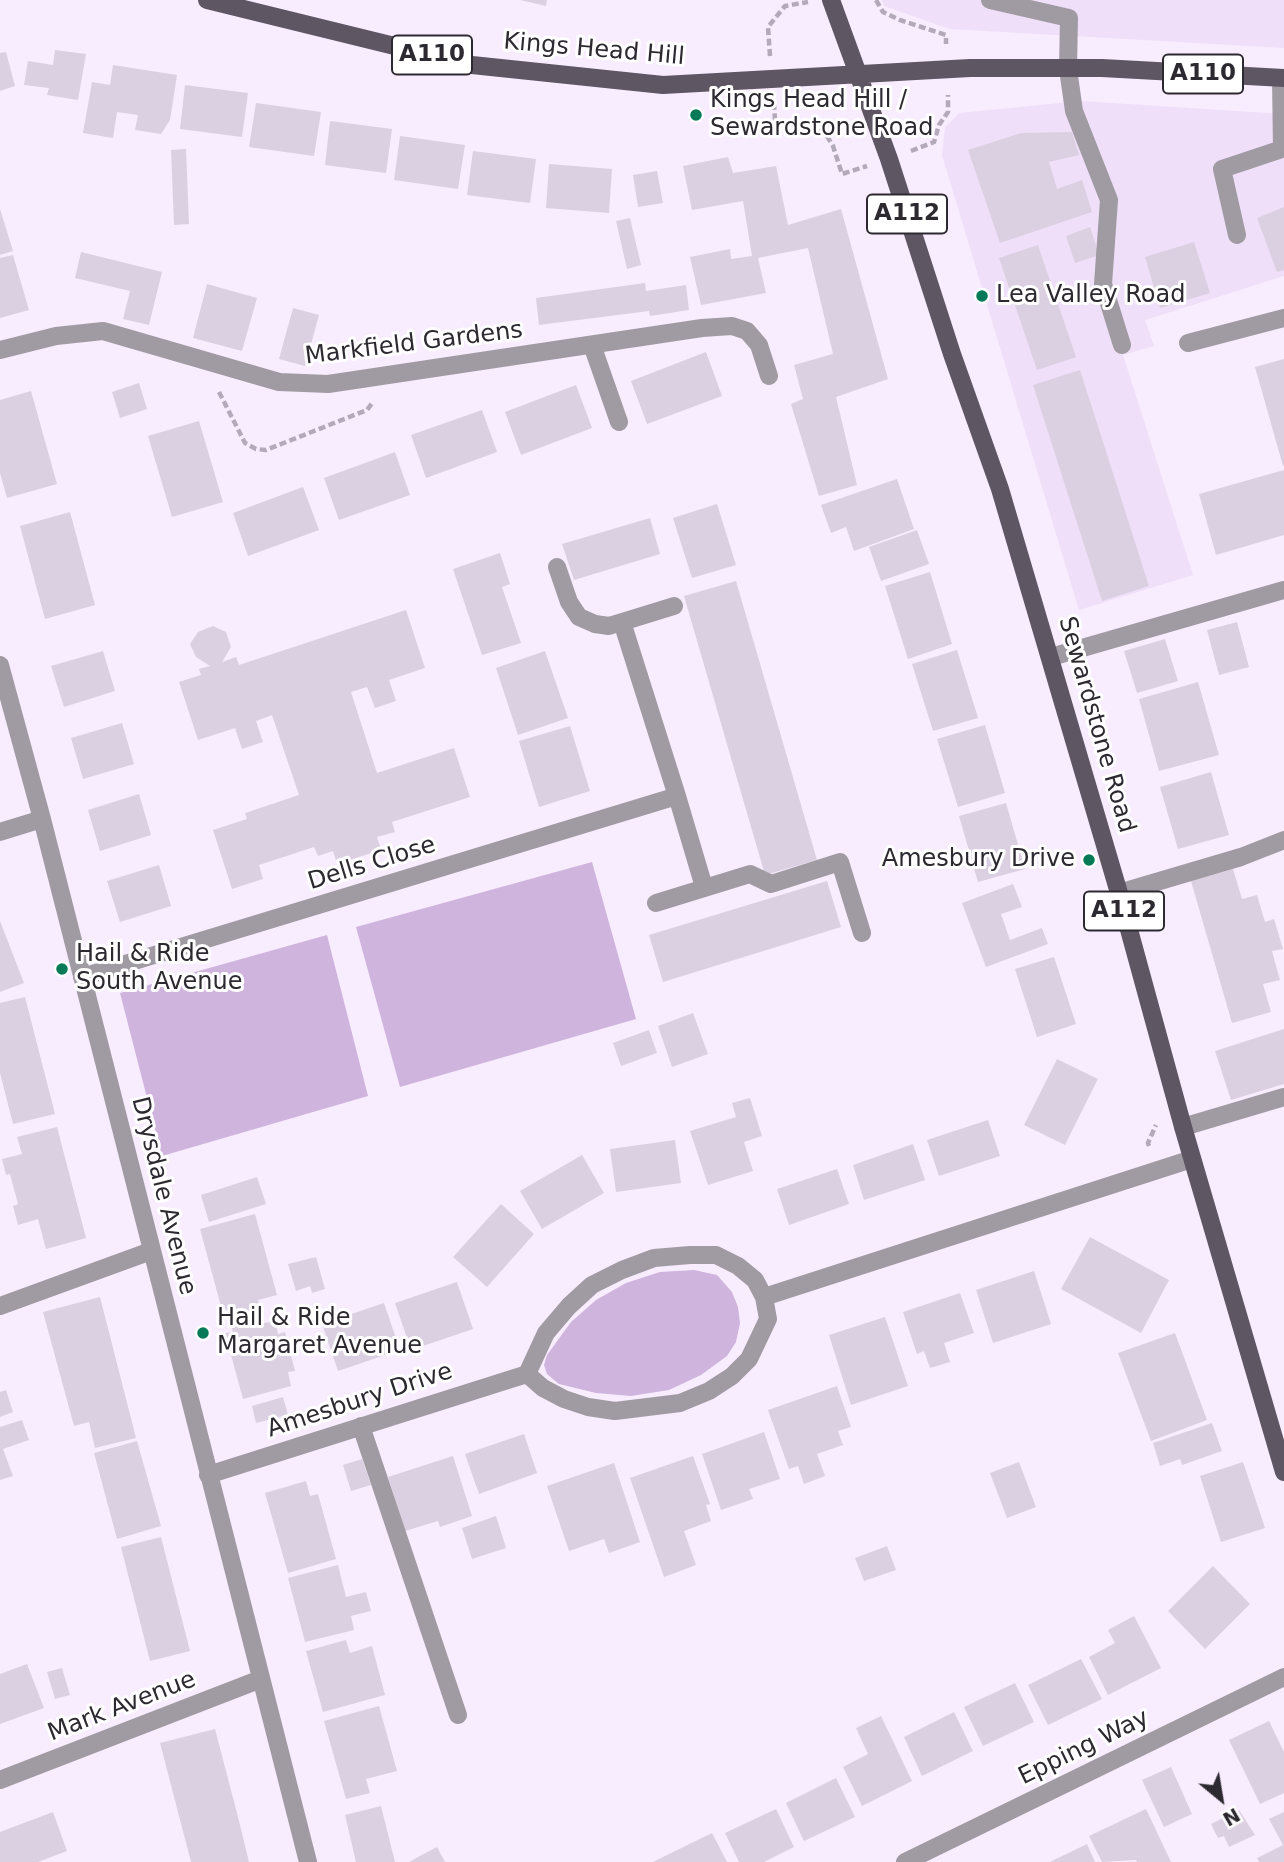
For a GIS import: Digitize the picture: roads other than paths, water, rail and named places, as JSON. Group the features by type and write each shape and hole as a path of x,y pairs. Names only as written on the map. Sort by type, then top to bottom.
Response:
{"main road":[{"name":"Kings Head Hill","path":"207,0 472,65 663,85 859,75"},
{"name":"Sewardstone Road","path":"831,0 889,159 952,354 1000,489 1051,657 1192,1159 1284,1472"},
{"name":"A110","path":"859,75 970,68 1113,69 1283,78"}],"street":[{"path":"990,0 1069,18 1068,69 1074,111 1109,200 1103,284 1122,345"},
{"path":"1237,234 1222,169 1282,149 1283,78"},
{"path":"1188,344 1284,318"},
{"name":"Markfield Gardens","path":"0,350 56,336 103,331 279,382 328,384 702,328 732,326 747,331 759,345 769,376"},
{"path":"592,345 619,422"},
{"path":"557,567 569,602 579,617 595,624 609,626 674,606"},
{"path":"1051,657 1284,590"},
{"path":"622,622 704,887"},
{"name":"Drysdale Avenue","path":"0,665 42,819 308,1862"},
{"name":"Dells Close","path":"82,977 677,796"},
{"path":"0,832 42,819"},
{"path":"1119,893 1241,857 1284,840"},
{"path":"656,903 750,874 771,884 840,862 862,933"},
{"path":"1183,1127 1284,1097"},
{"path":"764,1297 1192,1159"},
{"path":"0,1306 151,1251"},
{"path":"716,1255 738,1265 755,1280 764,1297 768,1319 749,1359 721,1384 680,1403 615,1411 588,1407 543,1388 527,1374 545,1333 569,1306 592,1285 654,1258 716,1255"},
{"name":"Amesbury Drive","path":"208,1475 527,1374"},
{"path":"361,1426 458,1715"},
{"name":"Epping Way","path":"905,1862 1284,1677"},
{"name":"Mark Avenue","path":"0,1780 261,1679"}],"place":[{"name":"Kings Head Hill / Sewardstone Road","path":"696,115"},
{"name":"Lea Valley Road","path":"982,296"},
{"name":"Amesbury Drive","path":"1089,860"},
{"name":"Hail & Ride South Avenue","path":"62,969"},
{"name":"Hail & Ride Margaret Avenue","path":"203,1333"}]}
